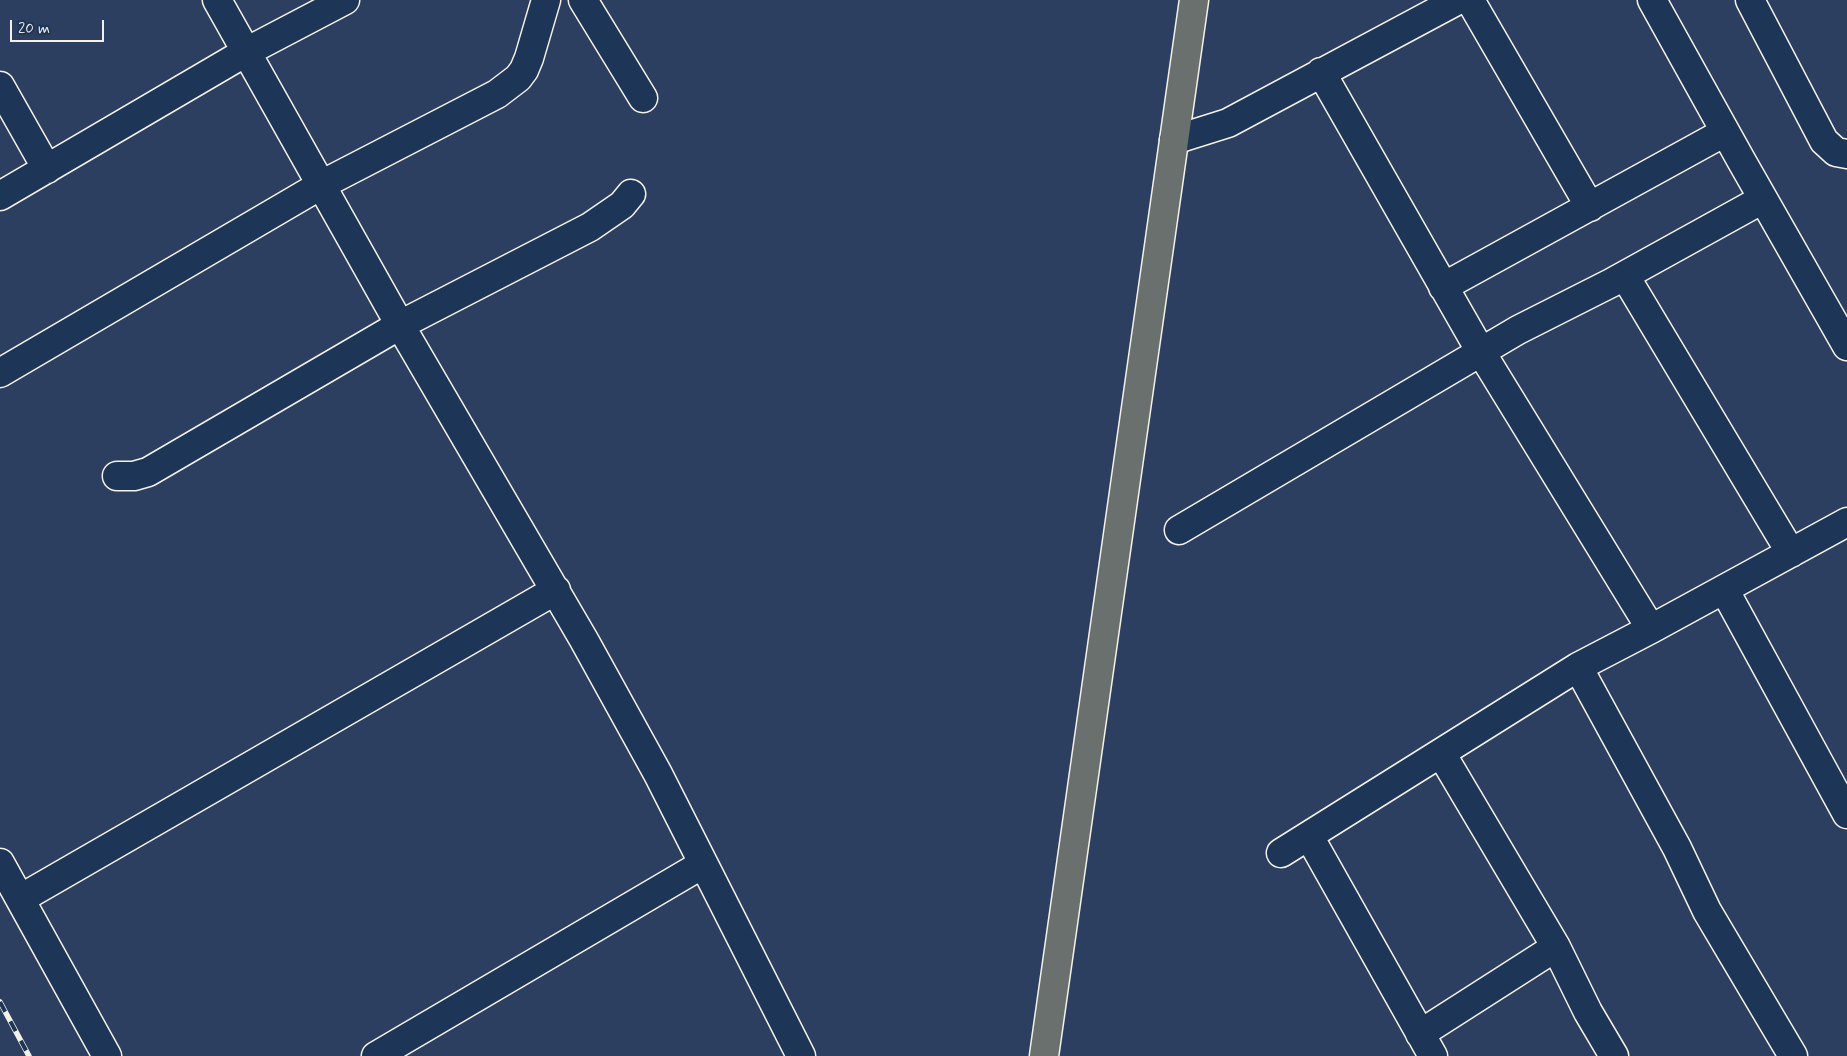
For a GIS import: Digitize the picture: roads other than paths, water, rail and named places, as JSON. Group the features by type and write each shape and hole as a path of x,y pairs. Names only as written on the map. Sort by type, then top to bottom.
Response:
{"main road":[{"path":"1044,1056 1194,0"}],"street":[{"path":"217,0 400,325 556,590 658,774 801,1056"},
{"path":"0,196 246,52 345,0"},
{"path":"0,372 321,185 509,86 518,78 530,58 546,0"},
{"path":"583,0 643,98"},
{"path":"1174,140 1228,123 1458,0"},
{"path":"1470,0 1590,207"},
{"path":"1652,0 1762,199 1846,340"},
{"path":"1750,0 1824,141 1836,152 1847,154"},
{"path":"1321,72 1481,352 1651,629"},
{"path":"0,86 46,169"},
{"path":"1443,287 1725,132"},
{"path":"117,476 134,476 148,472 400,325 590,227 622,205 631,194"},
{"path":"1179,530 1518,330 1625,276 1762,199"},
{"path":"1625,276 1791,553"},
{"path":"1281,853 1578,667 1847,522"},
{"path":"1724,589 1847,814"},
{"path":"20,899 556,590"},
{"path":"1578,667 1677,848 1707,911 1793,1056"},
{"path":"1441,753 1556,947 1588,1012 1614,1056"},
{"path":"1309,836 1426,1045 1556,947"},
{"path":"0,863 108,1056"},
{"path":"376,1056 703,864"}],"railway":[{"path":"0,1002 29,1056"}]}
